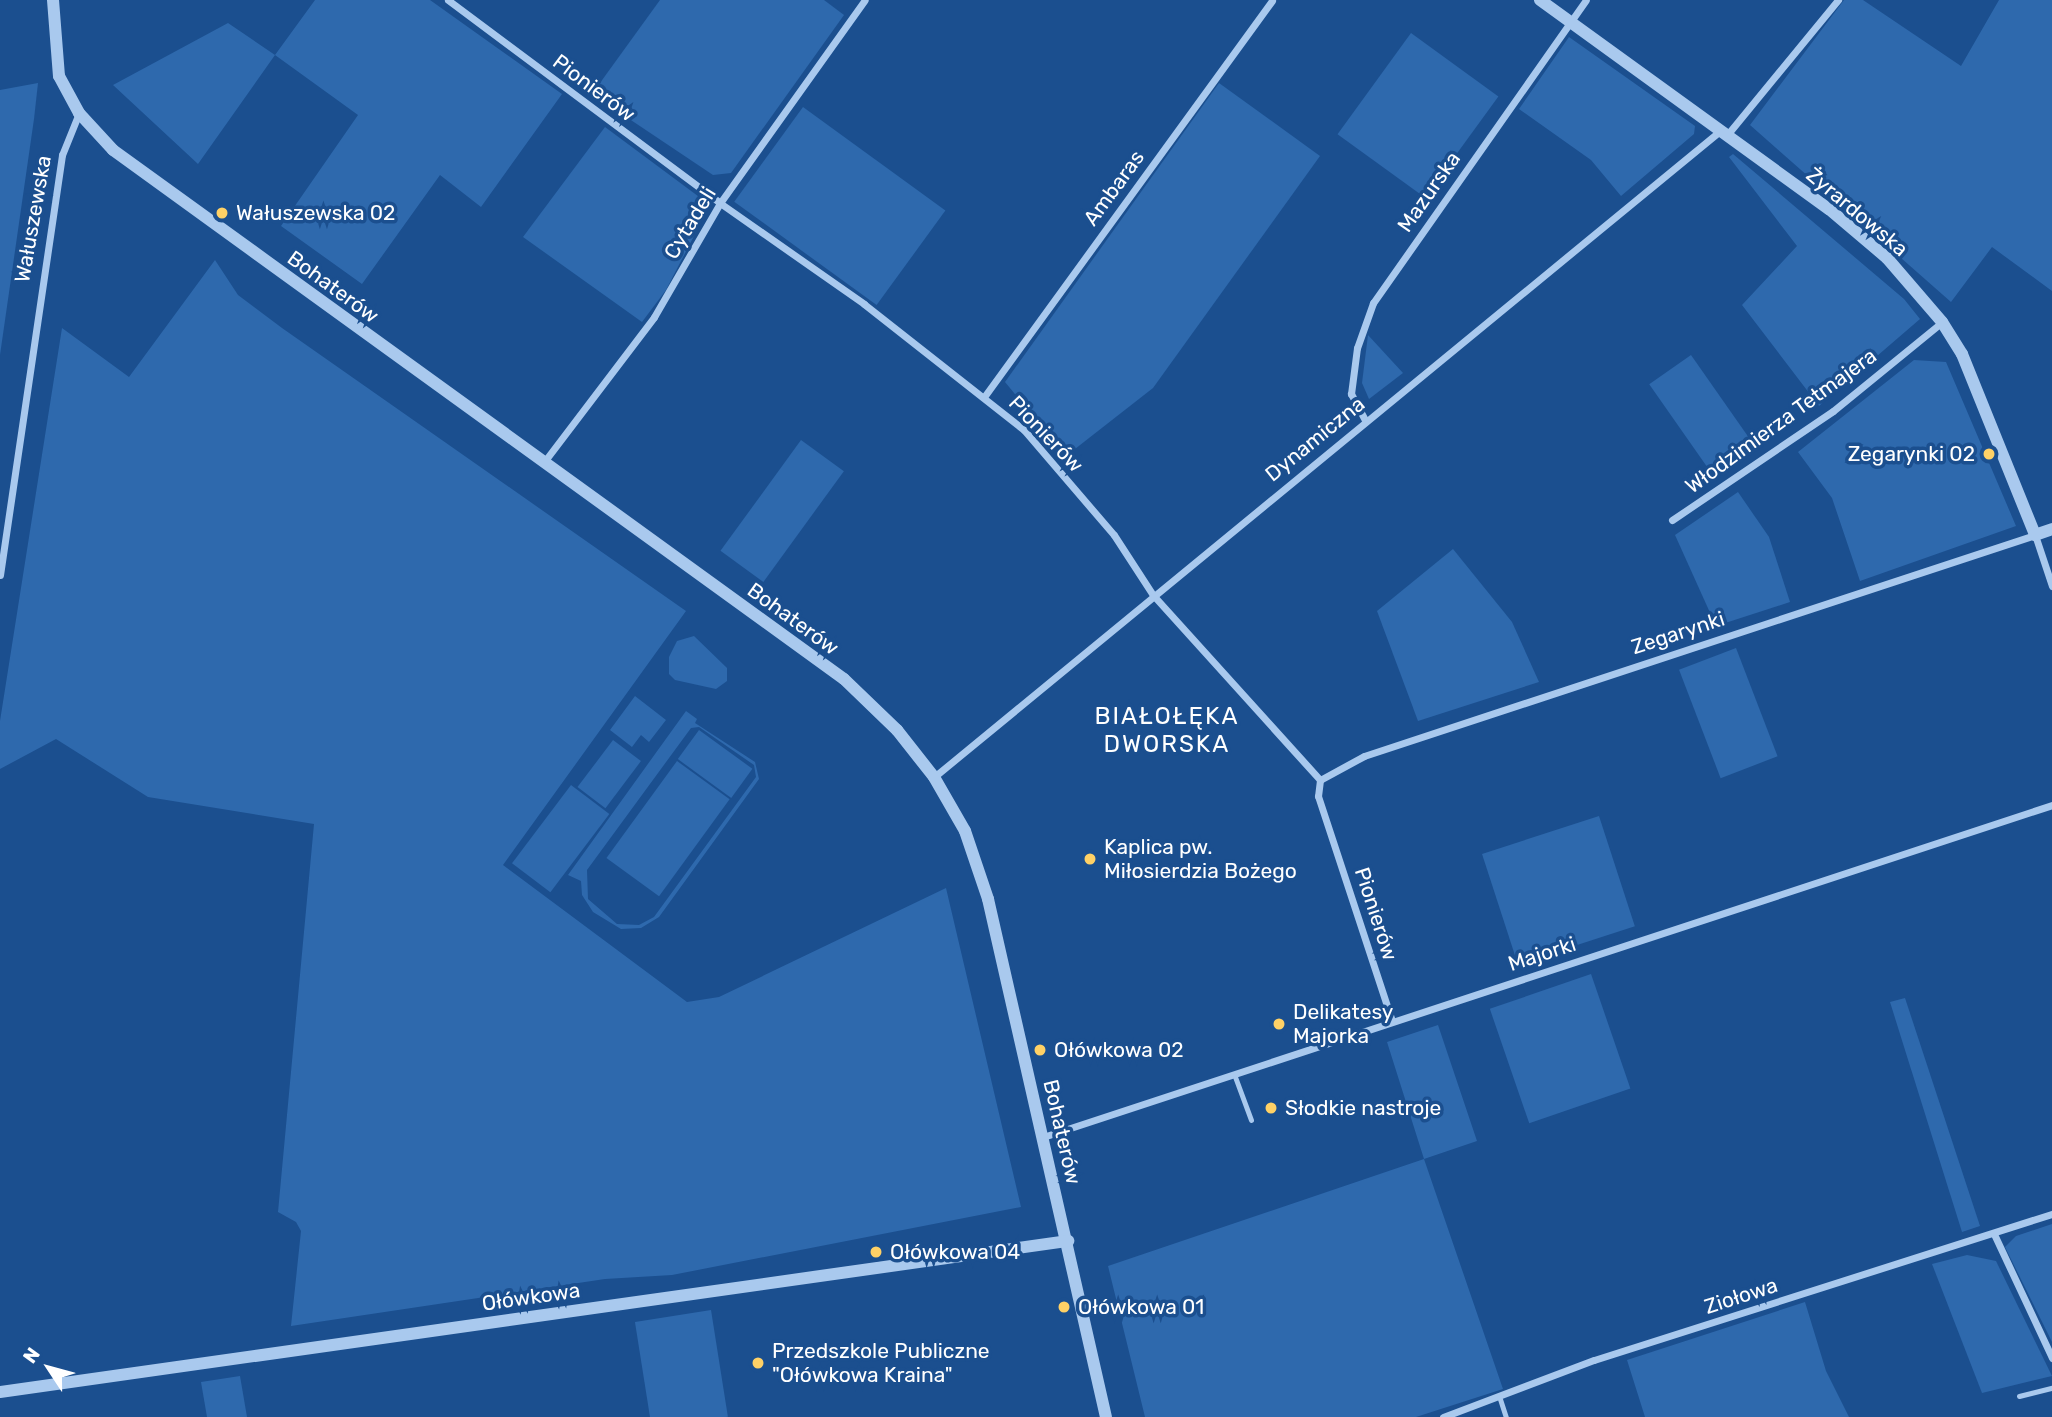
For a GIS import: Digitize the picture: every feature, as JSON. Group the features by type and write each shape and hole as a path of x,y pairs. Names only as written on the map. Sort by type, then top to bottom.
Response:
{"street":[{"path":"53,0 59,76 79,113"},
{"name":"Pionierów","path":"448,0 720,203 864,304 1024,430 1105,524 1153,594 1320,780 1318,796 1392,1021"},
{"name":"Cytadeli","path":"544,462 654,317 720,203 865,0"},
{"name":"Ambaras","path":"984,397 1272,0"},
{"name":"Żyrardowska","path":"1540,0 1829,209 1887,258 1942,322 1962,354 2035,535 2052,586"},
{"name":"Mazurska","path":"1365,420 1351,394 1357,348 1373,303 1586,0"},
{"name":"Dynamiczna","path":"934,777 1365,420 1723,133 1838,0"},
{"name":"Bohaterów","path":"79,113 113,150 844,679 897,730 934,777 965,831 988,899 1106,1417"},
{"name":"Wałuszewska","path":"0,575 60,167 79,113"},
{"name":"Włodzimierza Tetmajera","path":"1672,520 1833,411 1942,322"},
{"name":"Zegarynki","path":"1320,780 1364,756 2052,529"},
{"name":"Majorki","path":"1043,1137 2052,805"},
{"name":"Ziołowa","path":"1443,1417 1500,1399 1594,1360 2052,1214"},
{"path":"1994,1234 2052,1358"},
{"name":"Ołówkowa","path":"0,1392 1068,1241"}],"lane":[{"path":"1234,1074 1251,1121"},
{"path":"2019,1396 2052,1388"},
{"path":"1500,1399 1506,1417"}],"shaded area":[{"path":"315,0 430,0 562,94 481,207 440,175 362,284 281,226 358,115 275,55"},
{"path":"660,0 824,0 844,15 731,173 713,175 592,94"},
{"path":"1844,0 1863,0 1961,66 1999,0 2052,0 2052,291 1992,247 1951,302 1750,125"},
{"path":"228,23 275,55 198,164 113,85"},
{"path":"1411,33 1498,96 1425,198 1338,134"},
{"path":"1569,37 1695,126 1694,134 1621,196 1591,160 1519,109"},
{"path":"38,83 34,119 0,355 0,90"},
{"path":"1219,83 1320,156 1153,388 1066,456 1005,382"},
{"path":"803,107 945,210 877,305 734,202"},
{"path":"605,127 710,205 666,290 642,322 523,237"},
{"path":"1733,154 1904,299 1920,319 1819,406 1742,305 1797,246 1729,157"},
{"path":"215,260 238,295 282,328 686,611 503,865 687,1002 719,997 946,888 1021,1207 672,1275 605,1279 291,1326 301,1231 296,1222 278,1212 314,824 148,797 56,739 0,769 0,721 62,328 129,377"},
{"path":"1368,335 1403,373 1369,399 1362,383"},
{"path":"1691,355 1755,447 1713,476 1649,384"},
{"path":"1914,360 1946,362 2016,526 1860,581 1832,498 1798,452"},
{"path":"801,440 844,471 763,582 720,551"},
{"path":"1738,492 1769,537 1790,602 1716,626 1675,535"},
{"path":"1453,549 1512,622 1539,682 1418,721 1377,611"},
{"path":"694,636 727,668 727,681 716,689 675,680 669,674 669,657 677,641"},
{"path":"1736,648 1778,756 1721,778 1679,670"},
{"path":"635,696 666,720 649,742 641,735 632,747 610,730"},
{"path":"686,711 697,719 695,723 755,762 759,779 659,917 641,928 621,929 593,912 582,895 581,881 568,875","holes":["699,727 754,765 756,777 654,917 639,925 617,924 588,899 587,870 691,728"]},
{"path":"699,730 752,769 731,798 678,759"},
{"path":"613,740 641,761 605,808 577,787"},
{"path":"677,761 730,799 659,896 606,858"},
{"path":"571,785 609,814 550,892 512,863"},
{"path":"1599,816 1635,926 1518,964 1482,854"},
{"path":"1591,974 1630,1088 1529,1123 1490,1009"},
{"path":"1905,998 1980,1226 1962,1232 1890,1002"},
{"path":"1438,1025 1477,1141 1424,1159 1387,1042"},
{"path":"1424,1159 1503,1389 1416,1417 1145,1417 1108,1266"},
{"path":"2052,1224 2052,1342 2005,1247 2016,1236"},
{"path":"1967,1255 1996,1261 2052,1376 1982,1393 1932,1264"},
{"path":"1805,1302 1826,1371 1849,1417 1645,1417 1627,1360"},
{"path":"711,1310 728,1417 650,1417 635,1322"},
{"path":"240,1376 247,1417 207,1417 201,1382"}],"place":[{"name":"Wałuszewska 02","path":"222,213"},
{"name":"Zegarynki 02","path":"1989,454"},
{"name":"Kaplica pw. Miłosierdzia Bożego","path":"1090,859"},
{"name":"Delikatesy Majorka","path":"1279,1024"},
{"name":"Ołówkowa 02","path":"1040,1050"},
{"name":"Słodkie nastroje","path":"1271,1108"},
{"name":"Ołówkowa 04","path":"876,1252"},
{"name":"Ołówkowa 01","path":"1064,1307"},
{"name":"Przedszkole Publiczne \"Ołówkowa Kraina\"","path":"758,1363"}],"district":[{"name":"BIAŁOŁĘKA DWORSKA","path":"1167,731"}]}
